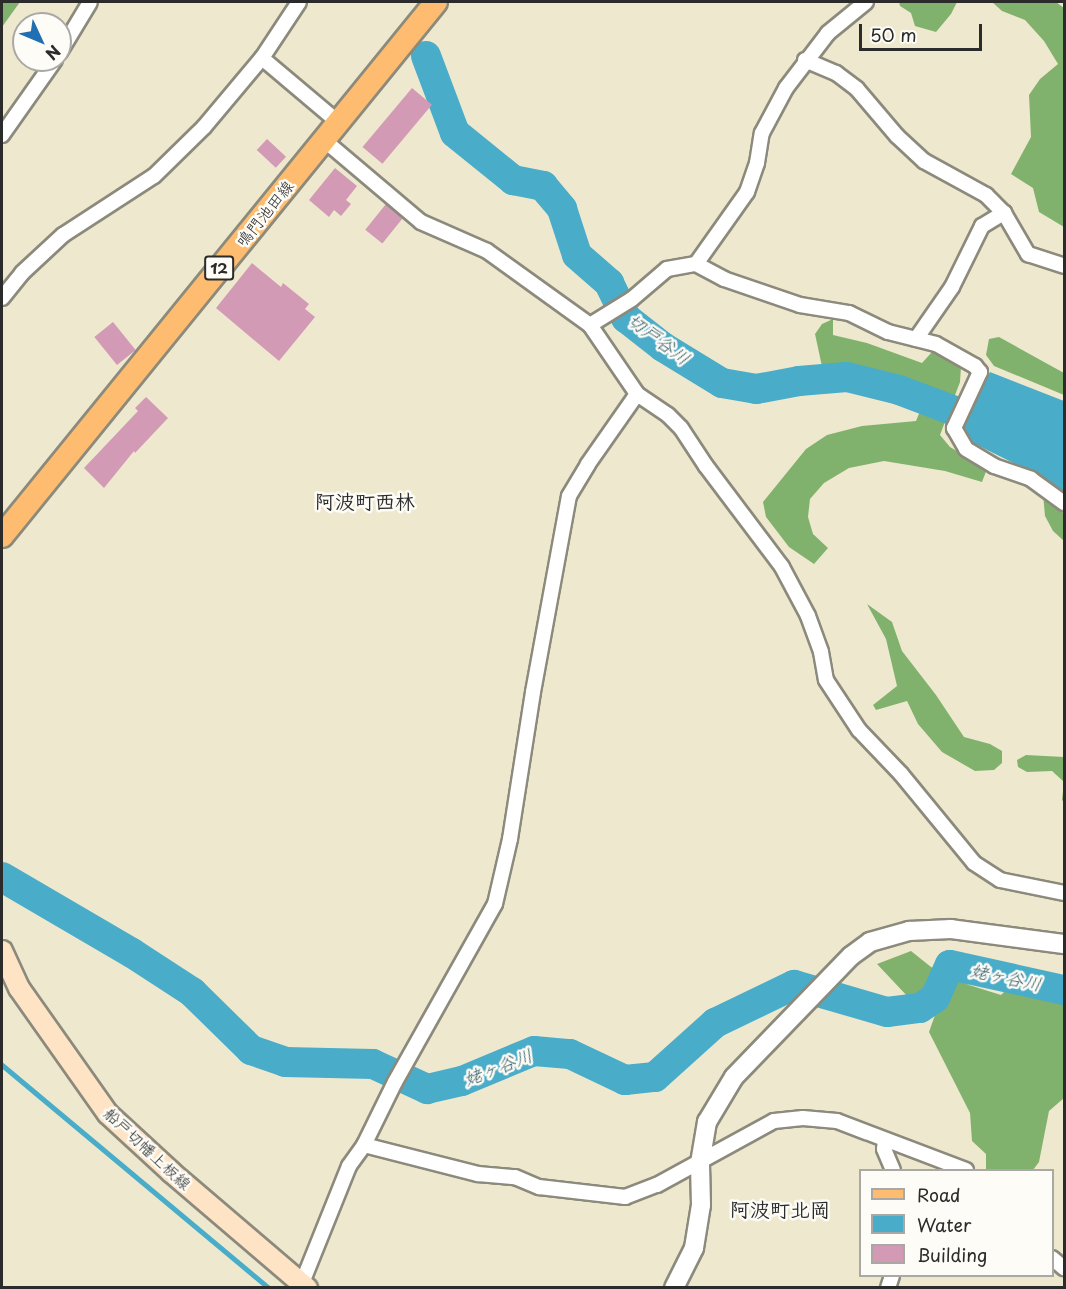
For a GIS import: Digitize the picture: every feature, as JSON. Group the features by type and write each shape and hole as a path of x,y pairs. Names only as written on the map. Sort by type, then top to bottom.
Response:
{"main road":[{"name":"鳴門池田線","path":"2,536 436,2"},
{"name":"船戸切幡上板線","path":"2,951 19,988 108,1114 171,1172 304,1285"}],"street":[{"path":"72,32 90,2"},
{"path":"2,298 22,273 63,235 154,176 204,127 262,58 299,2"},
{"path":"696,264 747,192 757,163 762,133 786,88 805,60 828,33 866,2"},
{"path":"262,58 338,122"},
{"path":"805,60 836,73 857,89 897,136 924,161 986,195 1004,213 1028,254 1065,266"},
{"path":"2,135 47,72"},
{"path":"324,140 421,222 487,251 590,325 637,394 668,415 681,428 706,466 782,567 808,616 821,652 826,680 859,730 901,774 974,863 1000,880 1065,893"},
{"path":"916,339 952,287 982,226 1004,213"},
{"path":"590,325 667,269 696,264 724,279 800,304 849,313 888,333 936,344 975,366 980,372 954,428 966,449 994,466 1032,479 1065,503"},
{"path":"304,1285 349,1166 364,1145 398,1076 495,904 510,839 546,613 569,496 588,464 637,394"},
{"path":"674,1287 694,1248 701,1205 700,1163 707,1122 734,1077 831,974 870,942 909,931 951,929 1065,944"},
{"path":"364,1145 478,1174 515,1177 539,1187 625,1197 657,1185 700,1163 748,1133 774,1121 803,1118 837,1121 963,1169"},
{"path":"885,1140 884,1149 893,1169"}],"green space":[{"path":"2,2 20,2 12,12 2,27"},
{"path":"899,2 957,2 951,14 936,32 915,26 911,13 900,6"},
{"path":"992,2 1056,2 1064,8 1064,227 1039,212 1033,188 1011,174 1031,137 1029,95 1040,79 1058,64 1044,41 1025,20 1002,11"},
{"path":"833,319 833,335 867,343 922,363 932,352 961,367 960,382 940,435 950,447 987,469 982,482 945,471 884,461 849,468 824,483 810,499 808,517 813,534 828,548 814,564 789,547 766,517 763,502 806,449 827,435 862,426 916,421 927,394 852,371 823,371 815,334 822,324"},
{"path":"999,337 1064,373 1064,395 994,366 986,355 989,339"},
{"path":"1043,494 1064,514 1064,541 1053,531 1045,516"},
{"path":"867,604 892,622 902,651 936,695 964,737 990,744 1002,751 1002,763 994,770 975,771 942,752 918,724 907,701 876,710 873,705 897,686 886,639"},
{"path":"1026,755 1064,757 1064,782 1052,771 1027,772 1018,767 1017,760"},
{"path":"911,951 931,967 969,985 1001,995 1012,984 1064,984 1064,1098 1049,1111 1039,1162 1034,1169 986,1169 986,1154 972,1141 970,1113 929,1032 935,1015 909,998 877,964"}],"water":[{"path":"990,372 1064,401 1064,492 1040,476 971,442 963,425"}],"building":[{"path":"412,88 432,105 382,164 363,147"},
{"path":"267,139 286,157 276,168 257,150"},
{"path":"335,168 357,186 346,200 351,204 341,216 334,210 329,217 309,200"},
{"path":"386,204 403,218 382,243 365,230"},
{"path":"252,263 281,287 283,283 309,304 305,309 315,317 279,361 216,308"},
{"path":"113,322 136,350 117,365 94,337"},
{"path":"146,397 168,418 135,453 134,451 104,488 84,468 138,411 135,408"}],"waterway":[{"name":"切戸谷川","path":"426,56 455,133 513,180 543,186 562,209 577,255 609,283 626,318 663,347 722,383 756,389 799,381 847,377 899,390 952,410"},
{"name":"姥ヶ谷川","path":"2,877 132,953 192,992 251,1050 285,1062 373,1064 427,1089 462,1081 534,1051 570,1054 625,1080 655,1077 715,1023 794,985 887,1012 920,1008 935,998 950,965 1064,990"},
{"path":"2,1065 269,1288"}],"district":[{"name":"阿波町西林","path":"365,501"},
{"name":"阿波町北岡","path":"780,1209"}]}
